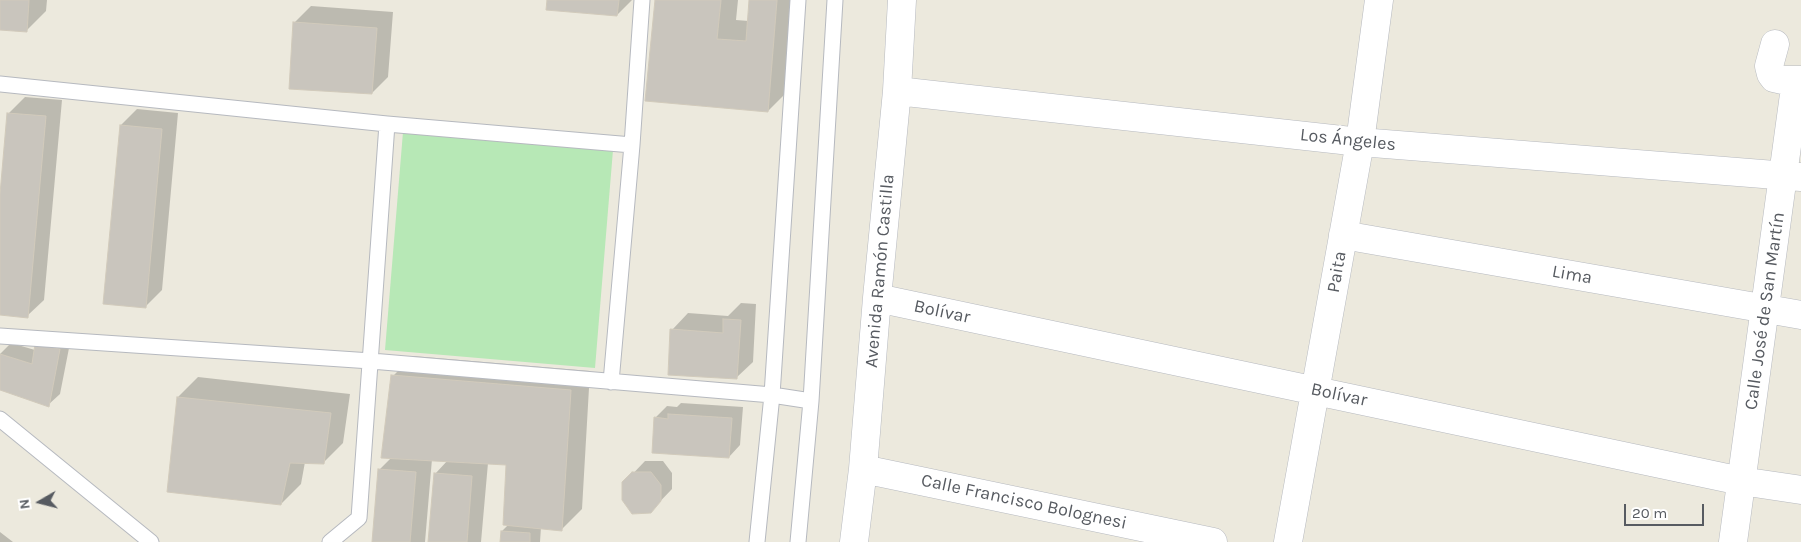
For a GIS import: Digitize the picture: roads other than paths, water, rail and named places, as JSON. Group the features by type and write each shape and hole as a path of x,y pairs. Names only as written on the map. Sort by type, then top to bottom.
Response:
{"street":[{"name":"Avenida Ramón Castilla","path":"854,542 863,469 897,91 902,0"},
{"name":"Paita","path":"1288,542 1360,142 1379,0"},
{"path":"1775,44 1769,66 1771,74 1774,78 1783,80 1799,80"},
{"name":"Calle José de San Martín","path":"1733,542 1766,309 1793,176 1799,80"},
{"name":"Los Ángeles","path":"897,91 1360,142 1793,176"},
{"name":"Lima","path":"1343,235 1801,315"},
{"name":"Bolívar","path":"877,298 1741,481 1801,490"},
{"name":"Calle Francisco Bolognesi","path":"863,469 1213,542"}],"lane":[{"path":"610,382 632,145 642,0"},
{"path":"757,542 772,395 798,0"},
{"path":"798,542 811,401 835,0"},
{"path":"0,84 387,124 632,145"},
{"path":"330,542 359,518 372,360 387,124"},
{"path":"0,336 372,360 772,395 811,401"},
{"path":"0,419 151,542"}]}
